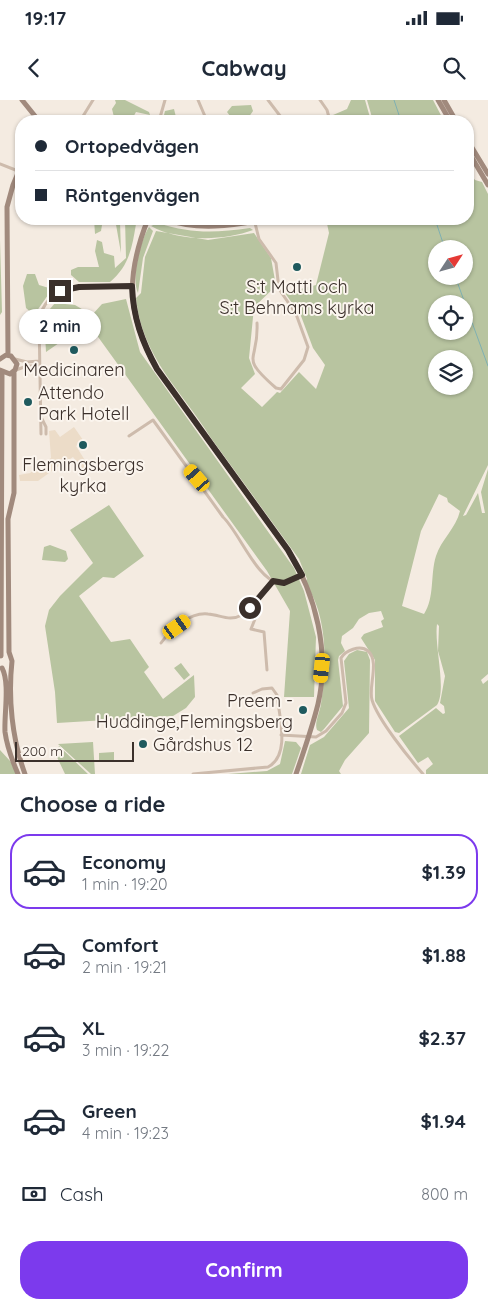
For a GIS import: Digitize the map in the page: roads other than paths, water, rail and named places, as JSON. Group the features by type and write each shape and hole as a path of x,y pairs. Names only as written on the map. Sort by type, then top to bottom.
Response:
{"street":[{"path":"22,100 34,115"},
{"path":"84,115 93,100"},
{"path":"161,115 165,100"},
{"path":"204,100 198,101 204,115"},
{"path":"268,100 279,115"},
{"path":"320,100 328,115"},
{"path":"438,100 447,115"},
{"path":"444,100 453,115"},
{"path":"474,151 485,170 488,185"},
{"path":"474,158 485,170"},
{"path":"0,164 15,168"},
{"path":"8,355 4,207 15,179"},
{"path":"146,225 135,258 132,286 134,308 142,342 157,369 283,543 302,575 312,602 321,648 322,668 318,703 296,774"},
{"path":"195,225 214,225"},
{"path":"255,225 259,239 274,259 278,286 296,314 307,344 308,352 282,388 276,388 253,366 252,356 258,336 257,323"},
{"path":"41,434 39,319 41,310 52,295 70,288 132,286"},
{"path":"8,355 27,362 39,360"},
{"path":"0,359 8,355"},
{"path":"15,359 17,364 15,370 14,493 8,519 10,656 12,665 13,734 16,751 25,774"},
{"path":"10,656 0,657 1,371 7,374 27,366 40,366"},
{"path":"40,416 46,427 46,434"},
{"path":"129,436 153,420 223,517 235,529 262,571 273,581 284,583 302,575"},
{"path":"161,643 169,632 193,616 210,614 222,619 243,615 273,581"},
{"path":"250,608 254,619 251,630 264,632 267,670"},
{"path":"281,734 316,737 342,713 346,703 341,658 356,648 364,649 368,651 372,659 373,703 407,754 423,774"},
{"path":"1,667 8,669 12,665"},
{"path":"1,667 5,681 5,733 9,753 18,774"},
{"path":"193,774 268,767 276,762 281,752 281,734 276,692 272,688 262,689 253,693"}],"waterway":[{"path":"394,100 399,115"},
{"path":"437,225 442,240"},
{"path":"458,285 488,366"}],"place":[{"name":"S:t Matti och S:t Behnams kyrka","path":"297,267"},
{"name":"Medicinaren","path":"74,350"},
{"name":"Attendo Park Hotell","path":"28,402"},
{"name":"Flemingsbergs kyrka","path":"83,445"},
{"name":"Preem - Huddinge,Flemingsberg","path":"303,710"},
{"name":"Gårdshus 12","path":"143,744"}]}
